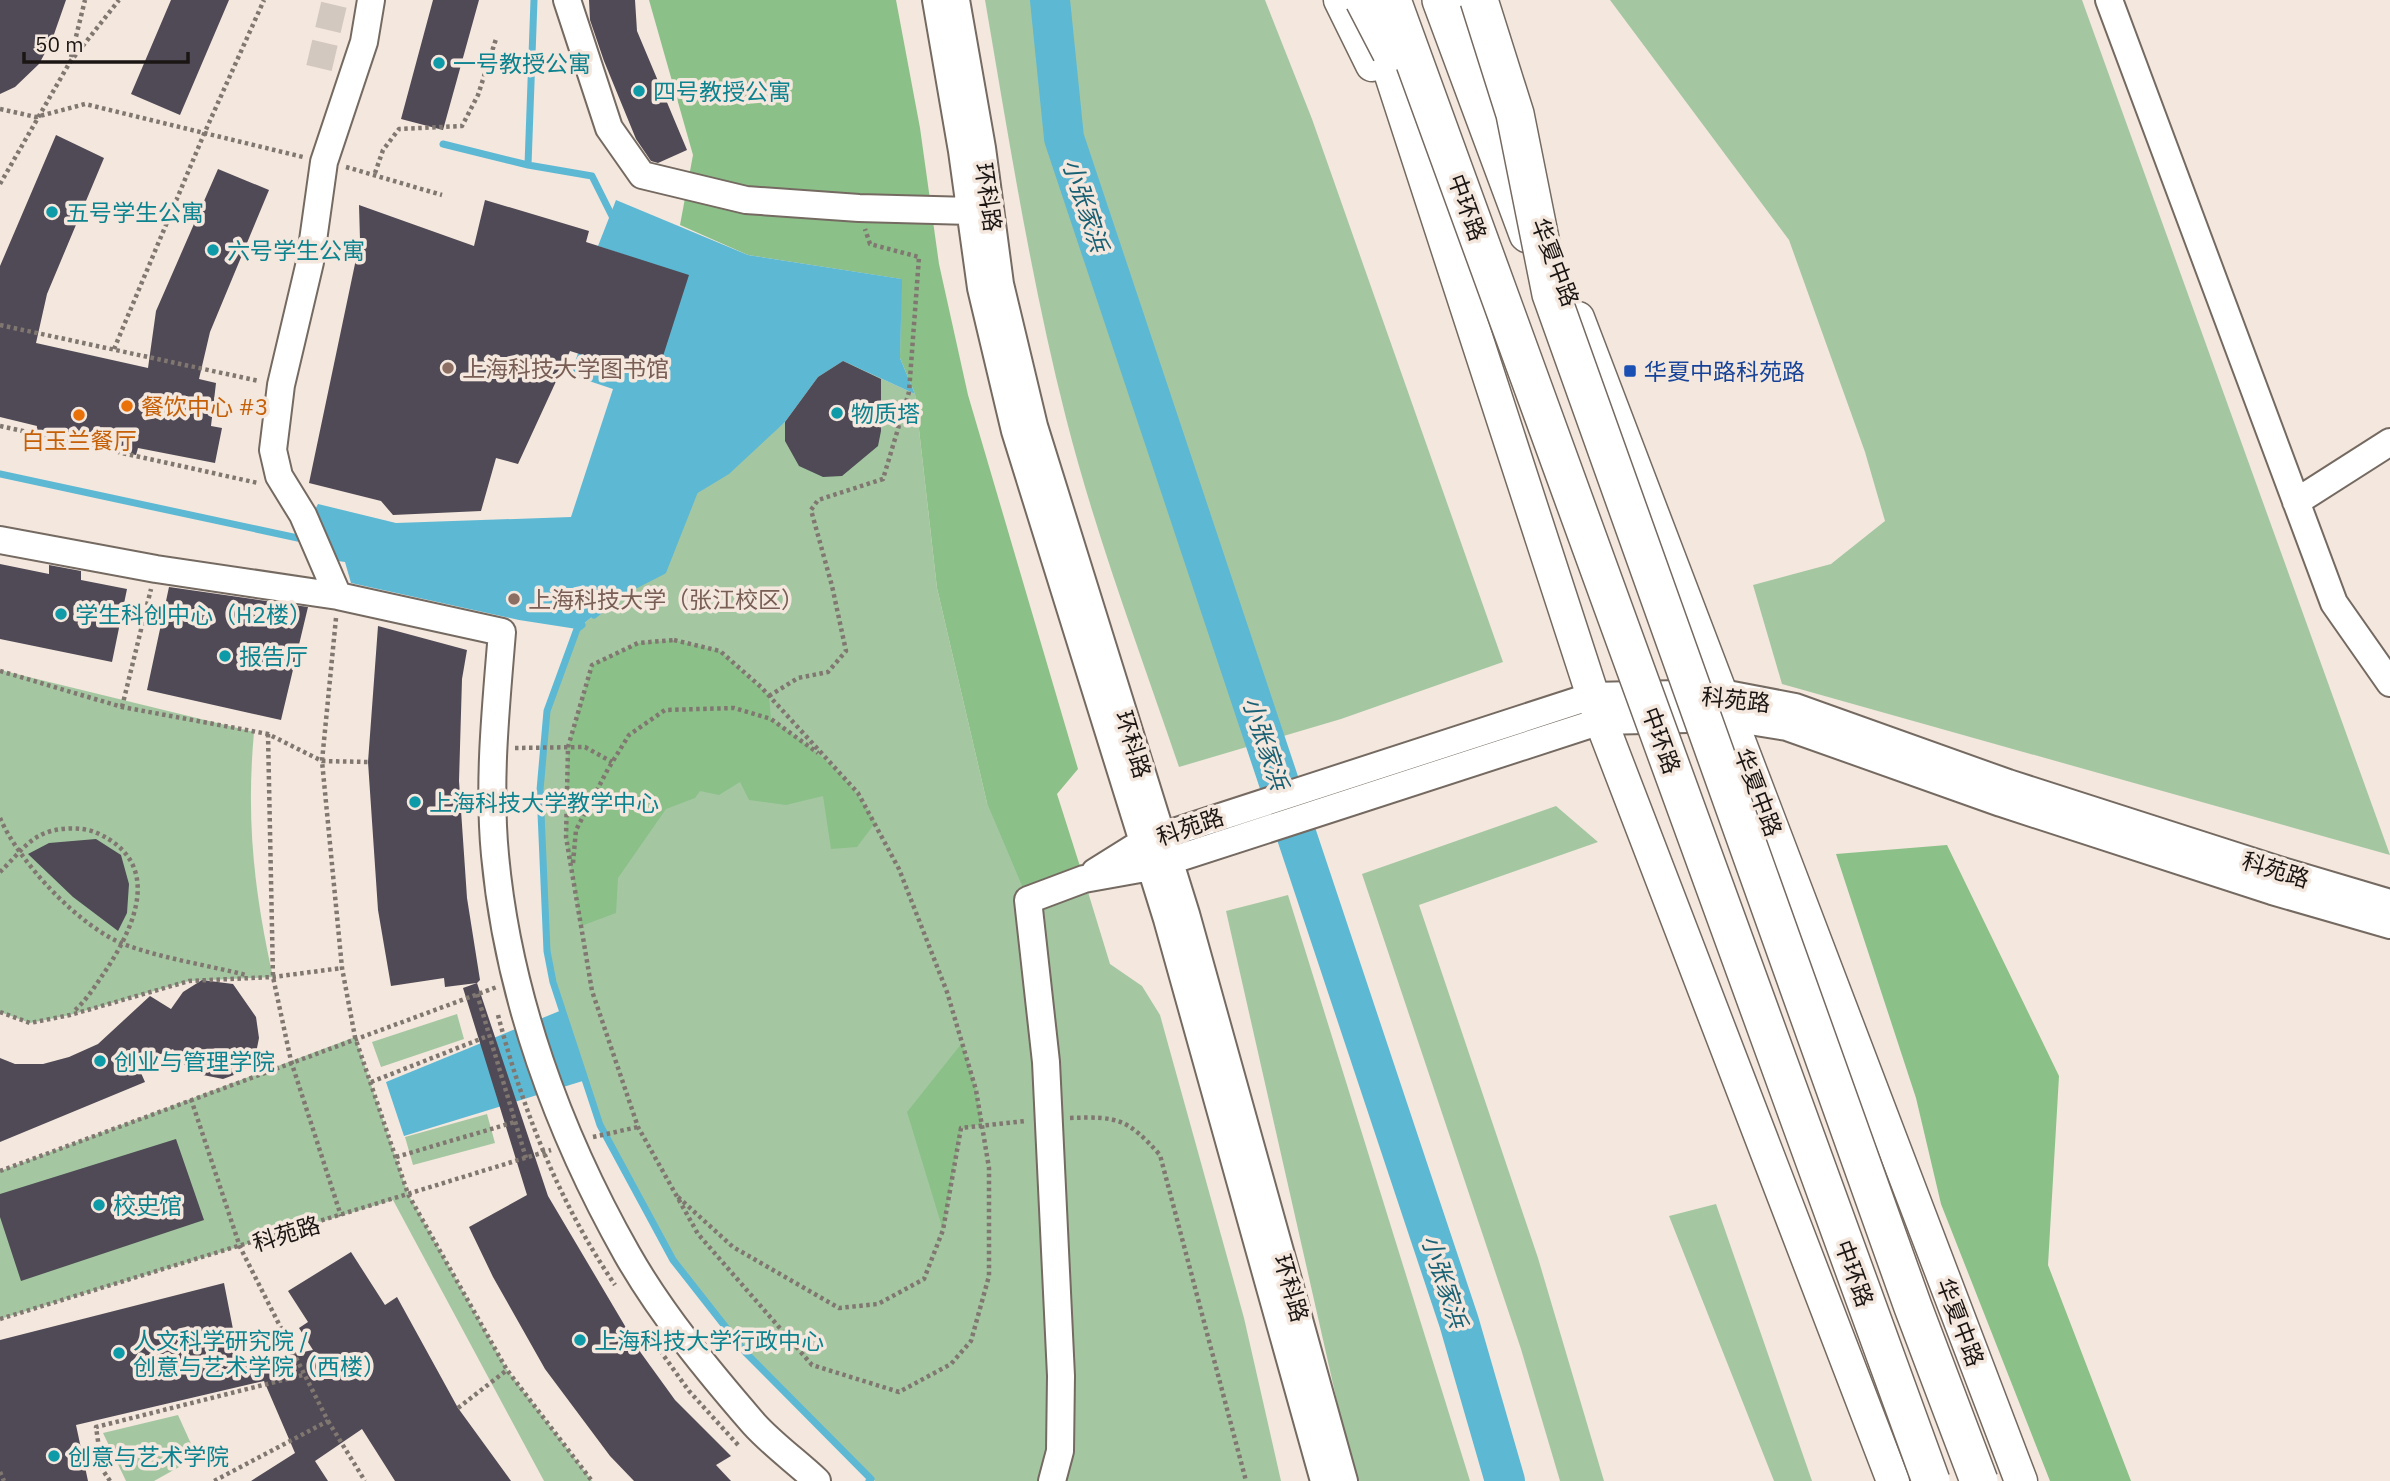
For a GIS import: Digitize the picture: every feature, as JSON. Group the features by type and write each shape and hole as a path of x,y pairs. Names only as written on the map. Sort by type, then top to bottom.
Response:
{"highway":[{"path":"1365,0 1468,206"},
{"name":"中环路","path":"1392,0 1931,1481"},
{"name":"中环路","path":"1441,0 1551,294 1913,1307 1979,1481"},
{"path":"1479,0 1515,114 1551,294"}],"main road":[{"path":"1340,0 1415,152"},
{"path":"1365,0 1597,709 1893,1481"},
{"name":"华夏中路","path":"1457,0 1494,104 1727,706 2021,1481"},
{"name":"华夏中路","path":"1479,0 1494,104"}],"street":[{"path":"338,596 300,508 279,476 273,450 281,386 310,262 324,162 364,43 371,0"},
{"path":"567,0 609,128 642,175 746,200 859,208 971,211"},
{"name":"环科路","path":"936,0 981,288 1015,431 1161,864 1344,1481"},
{"name":"环科路","path":"956,0 982,148 1000,284 1034,426 1153,839"},
{"path":"2109,0 2334,603 2390,683"},
{"path":"2296,502 2390,442"},
{"path":"0,540 156,569 338,596 502,632 494,735 495,853 515,981 514,1025 554,1098 583,1140 628,1255 669,1316 756,1426 815,1480"},
{"name":"科苑路","path":"1727,706 2014,807 2272,891 2390,925"},
{"name":"科苑路","path":"1084,879 1153,839 1232,812 1345,776 1597,709 1795,707 2008,783 2390,903"},
{"name":"科苑路","path":"1084,879 1161,864 1353,801 1597,709"},
{"name":"环科路","path":"1161,864 1324,1481"},
{"path":"1052,1481 1060,1451 1061,1376 1046,1062 1028,900 1084,879"}],"path":[{"path":"70,62 85,0"},
{"path":"0,184 36,117 70,62 119,0"},
{"path":"114,349 204,134 264,0"},
{"path":"375,173 383,150 400,129 462,126 478,95 496,39"},
{"path":"0,110 36,117 85,104 375,173 442,195"},
{"path":"769,696 798,678 828,672 846,651 811,510 818,500 883,479 909,392 919,257 870,244 859,208"},
{"path":"0,325 281,386"},
{"path":"0,426 265,484 300,508"},
{"path":"122,708 156,569"},
{"path":"338,596 322,761 342,968 355,1037 408,1194 508,1370 592,1481"},
{"path":"674,640 720,651 769,696 858,793 900,869 947,992 976,1090 982,1124 989,1168 989,1276 971,1341 951,1364 899,1392 811,1365 704,1242 638,1127 592,991 566,837 568,747 592,665 638,643 674,640"},
{"path":"0,671 122,708 268,734 322,761 368,762"},
{"path":"572,871 576,830 612,762 629,735 665,710 734,708 771,719 828,759"},
{"path":"268,734 273,977 291,1061 341,1216"},
{"path":"529,748 585,747 612,762"},
{"path":"0,818 20,855 72,910 124,944 250,976"},
{"path":"0,872 39,836 55,831 93,830 114,840 128,855 139,897 124,944 81,1006 70,1014"},
{"path":"0,1012 30,1023 189,981 273,977 342,968"},
{"path":"0,1171 355,1037 515,981"},
{"path":"477,994 526,1158"},
{"path":"514,1025 525,1107"},
{"path":"371,1082 489,1037"},
{"path":"191,1099 240,1247 303,1375 365,1481"},
{"path":"675,1194 733,1247 839,1308 878,1304 924,1279 943,1230 961,1128 982,1124 1106,1116 1136,1129 1160,1155 1246,1481"},
{"path":"396,1157 515,1122"},
{"name":"科苑路","path":"0,1319 583,1140 638,1127"},
{"path":"458,1408 508,1370"},
{"path":"110,1481 102,1469 96,1427 303,1375"},
{"path":"214,1481 328,1421"},
{"path":"0,1472 4,1481"}],"green space":[{"path":"649,0 896,0 920,128 939,264 968,395 1078,769 1057,794 1084,879 1028,900 987,803 937,588 915,394 900,358 901,279 748,255 680,225 693,155"},
{"path":"985,0 1265,0 1312,119 1503,662 1341,719 1179,767 1105,550 1066,418 1031,262"},
{"path":"1610,0 2082,0 2390,855 1782,684 1753,585 1831,564 1885,521 1865,452 1789,240"},
{"path":"843,361 915,394 937,588 987,803 1084,879 1110,964 1142,986 1160,1015 1244,1318 1281,1481 875,1481 746,1353 673,1260 600,1125 553,982 547,951 541,810 547,711 577,629 624,591 663,571 696,494 785,422 818,377"},
{"path":"674,640 720,651 769,696 771,719 830,764 854,790 875,823 857,847 831,849 823,796 786,805 749,800 740,782 719,795 700,791 695,798 666,809 618,878 616,913 581,926 566,837 568,747 592,665 638,643"},
{"path":"0,670 254,732 251,795 253,855 273,977 189,981 70,1015 30,1023 0,1012"},
{"path":"1556,806 1598,842 1419,905 1538,1258 1604,1481 1560,1481 1521,1349 1362,874"},
{"path":"1947,845 2059,1076 2048,1265 2131,1481 2050,1481 1941,1204 1916,1098 1836,854"},
{"path":"1288,895 1470,1481 1355,1481 1226,911"},
{"path":"457,1014 464,1039 381,1067 372,1042"},
{"path":"355,1037 408,1194 507,1370 592,1481 544,1481 393,1200 0,1319 0,1171"},
{"path":"962,1043 976,1090 982,1124 961,1129 943,1230 907,1112"},
{"path":"487,1114 495,1143 413,1165 405,1137"},
{"path":"1716,1204 1812,1481 1774,1481 1669,1216"},
{"path":"178,1415 197,1457 154,1481 126,1481 103,1433"}],"water":[{"path":"616,200 748,255 902,279 900,358 915,394 843,361 818,377 785,422 729,474 696,494 663,571 624,591 577,629 519,620 351,583 345,562 331,560 311,517 318,504 396,523 571,517 613,389 571,375 578,353 655,378 688,276 598,246"},
{"path":"562,1010 586,1080 404,1136 386,1082"}],"building":[{"path":"0,0 66,0 52,40 39,64 15,87 0,94"},
{"path":"171,0 229,0 180,115 131,94"},
{"name":"一号教授公寓","path":"433,0 479,0 443,130 401,119"},
{"name":"四号教授公寓","path":"589,0 635,0 637,31 687,150 658,163 651,161 636,139 590,20"},
{"path":"56,135 104,158 47,294 36,343 148,368 156,311 218,169 269,190 210,332 199,379 216,383 211,426 222,428 215,463 138,448 136,455 35,436 37,426 0,417 0,266"},
{"name":"上海科技大学图书馆","path":"485,200 589,231 586,242 689,275 656,378 570,351 518,464 496,458 481,511 393,515 381,501 309,483 360,240 359,205 474,246"},
{"name":"物质塔","path":"843,361 881,379 881,431 878,446 842,476 823,477 799,466 785,441 785,422 818,377"},
{"name":"学生科创中心（H2楼）","path":"0,564 49,574 49,565 81,571 81,580 127,589 112,662 0,639"},
{"name":"报告厅","path":"169,587 308,607 281,720 147,690"},
{"name":"上海科技大学教学中心","path":"378,626 467,650 462,679 459,781 467,898 480,980 477,983 445,987 444,978 391,986 378,910 368,762"},
{"path":"96,839 121,855 129,884 127,913 118,931 73,897 28,854 49,843"},
{"name":"创业与管理学院","path":"202,980 233,984 256,1017 259,1038 255,1058 242,1072 223,1079 203,1075 186,1067 173,1049 137,1064 145,1082 0,1142 0,1058 15,1064 43,1064 69,1057 98,1044 150,996 171,1009 183,992"},
{"name":"上海科技大学行政中心","path":"477,983 548,1196 641,1353 675,1400 731,1456 716,1465 731,1481 634,1481 610,1456 545,1369 493,1277 469,1227 527,1195 463,988"},
{"name":"校史馆","path":"176,1139 204,1220 21,1281 0,1217 0,1194"},
{"path":"351,1252 385,1305 397,1297 458,1408 511,1481 395,1481 362,1429 315,1461 328,1481 251,1481 295,1453 264,1381 76,1425 88,1481 0,1481 0,1340 224,1283 240,1365 313,1350 299,1328 308,1322 288,1291"}],"waterway":[{"path":"534,0 528,165 592,176 614,220"},
{"name":"小张家浜","path":"1050,0 1064,138 1459,1322 1505,1481"},
{"path":"443,144 528,165"},
{"path":"0,474 307,540"},
{"path":"594,615 624,591 663,571 695,490"},
{"path":"582,625 577,629 547,711 540,790 547,951 553,982 600,1125 673,1260 746,1353 871,1479 869,1481"}],"tunnel":[{"path":"319,68 335,0"}],"place":[{"name":"一号教授公寓","path":"439,63"},
{"name":"四号教授公寓","path":"639,91"},
{"name":"五号学生公寓","path":"52,212"},
{"name":"六号学生公寓","path":"213,250"},
{"name":"上海科技大学图书馆","path":"448,368"},
{"name":"华夏中路科苑路","path":"1630,371"},
{"name":"餐饮中心 #3","path":"127,406"},
{"name":"物质塔","path":"837,413"},
{"name":"白玉兰餐厅","path":"79,415"},
{"name":"上海科技大学（张江校区）","path":"514,599"},
{"name":"学生科创中心（H2楼）","path":"61,614"},
{"name":"报告厅","path":"225,656"},
{"name":"上海科技大学教学中心","path":"415,802"},
{"name":"创业与管理学院","path":"100,1061"},
{"name":"校史馆","path":"99,1205"},
{"name":"上海科技大学行政中心","path":"580,1340"},
{"name":"人文科学研究院 / 创意与艺术学院（西楼）","path":"119,1353"},
{"name":"创意与艺术学院","path":"54,1456"}]}
